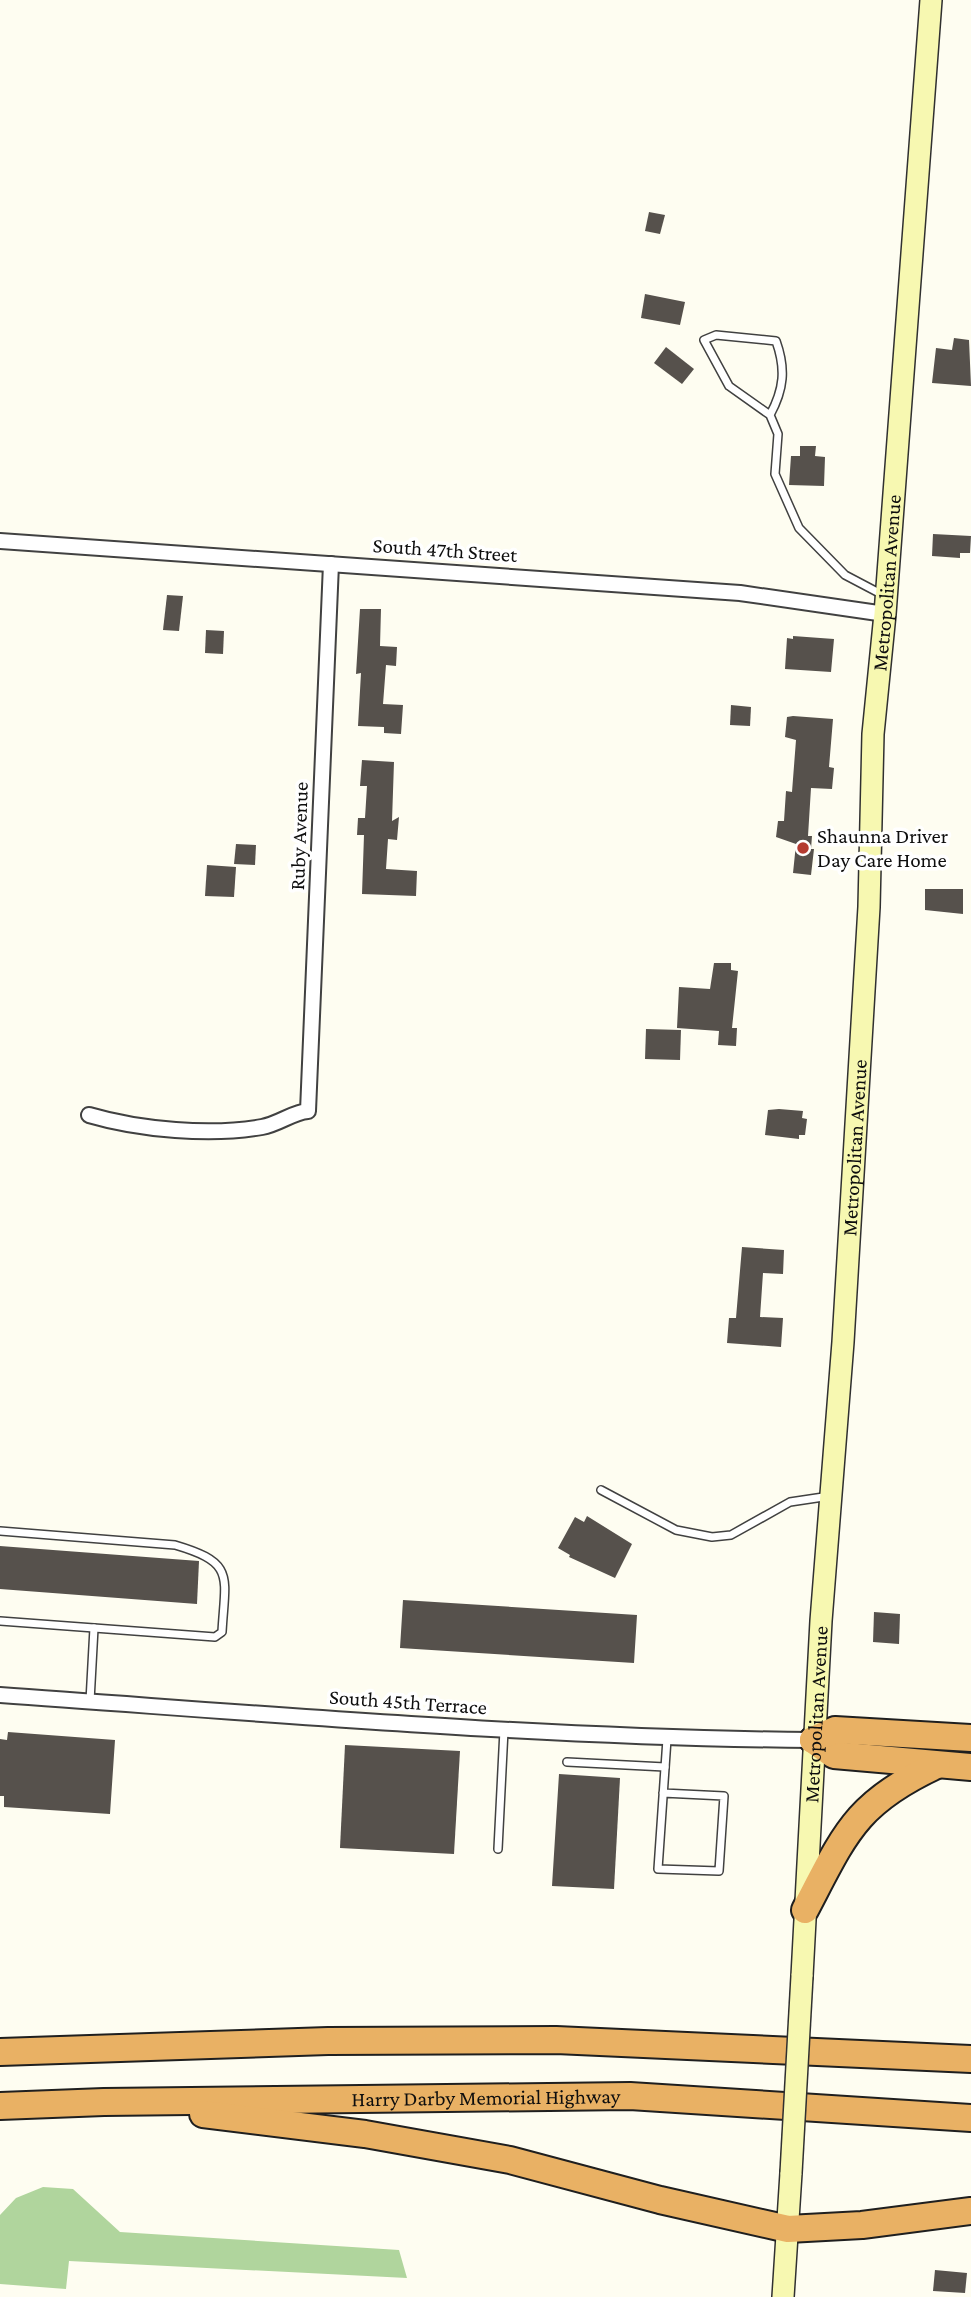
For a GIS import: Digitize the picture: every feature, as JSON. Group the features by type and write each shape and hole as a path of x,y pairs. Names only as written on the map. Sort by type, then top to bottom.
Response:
{"highway":[{"path":"813,1740 835,1730 971,1738"},
{"path":"813,1740 834,1755 971,1767"},
{"path":"805,1910 844,1836 869,1805 899,1783 937,1765"},
{"path":"0,2052 328,2041 556,2040 971,2059"},
{"name":"Harry Darby Memorial Highway","path":"0,2106 104,2102 630,2096 971,2118"},
{"path":"104,2102 365,2134 510,2160 660,2200 788,2229 862,2225 971,2211"}],"main road":[{"name":"Metropolitan Avenue","path":"783,2297 813,1740 869,907 873,734 886,606 931,0"}],"street":[{"name":"South 47th Street","path":"0,541 740,593 886,606"},
{"name":"Ruby Avenue","path":"89,1115 124,1125 239,1131 281,1123 308,1111 331,564"},
{"name":"South 45th Terrace","path":"0,1695 504,1730 667,1739 813,1740"}],"lane":[{"path":"770,415 780,396 784,373 776,341 716,335 704,340 729,386 770,415 778,434 775,474 799,528 845,575 886,606"},
{"path":"601,1490 676,1530 712,1537 731,1535 790,1503 830,1496"},
{"path":"0,1531 175,1545 203,1553 219,1564 225,1576 222,1632 215,1637 0,1621"},
{"path":"90,1701 94,1628"},
{"path":"498,1849 504,1730"},
{"path":"663,1793 724,1796 719,1871 658,1869 663,1793 667,1739"},
{"path":"567,1762 665,1766"}],"green space":[{"path":"43,2187 73,2189 120,2232 399,2250 407,2278 69,2261 66,2289 0,2284 0,2215 16,2198"}],"building":[{"path":"649,212 665,215 660,234 645,231"},
{"path":"645,294 685,302 680,325 641,318"},
{"path":"954,338 969,340 971,386 932,383 936,348 952,350"},
{"path":"666,347 694,369 682,384 654,363"},
{"path":"800,446 816,446 815,456 825,457 824,486 789,485 791,456 800,456"},
{"path":"933,534 971,536 970,553 960,553 960,558 932,556"},
{"path":"167,595 183,596 179,631 163,630"},
{"path":"360,609 381,609 380,646 397,647 396,666 386,665 383,704 403,705 401,734 384,733 384,727 358,726 361,673 356,674"},
{"path":"206,630 224,631 223,654 205,653"},
{"path":"793,636 834,639 831,672 785,669 787,638 793,639"},
{"path":"731,705 751,707 750,726 730,725"},
{"path":"787,717 833,719 829,767 834,768 832,789 811,788 808,836 812,836 811,849 814,849 811,875 793,873 796,844 776,837 778,821 784,821 786,791 792,792 796,740 785,737"},
{"path":"362,760 394,762 392,821 399,817 397,840 388,839 386,869 417,871 416,896 362,894 364,835 357,835 358,818 365,818 367,786 360,786"},
{"path":"236,844 256,845 255,865 234,864"},
{"path":"207,865 236,867 234,897 205,896"},
{"path":"925,889 963,889 963,914 925,910"},
{"path":"714,963 731,963 731,970 738,971 732,1028 737,1028 736,1046 718,1045 719,1031 677,1028 679,987 710,989"},
{"path":"646,1029 681,1030 680,1060 645,1059"},
{"path":"768,1110 803,1111 802,1118 807,1119 805,1135 799,1135 799,1139 765,1135"},
{"path":"742,1247 784,1250 783,1274 763,1273 760,1317 783,1318 781,1347 727,1343 729,1318 736,1318"},
{"path":"587,1516 632,1544 615,1578 569,1557 570,1555 558,1548 575,1517 584,1522"},
{"path":"0,1546 199,1561 197,1604 0,1589"},
{"path":"403,1600 637,1615 634,1663 400,1648"},
{"path":"874,1612 900,1614 899,1644 873,1642"},
{"path":"8,1732 115,1740 110,1814 4,1807 4,1796 0,1796 0,1739 7,1740"},
{"path":"345,1745 460,1751 454,1854 340,1848"},
{"path":"559,1774 620,1778 614,1889 552,1886"},
{"path":"935,2270 967,2273 965,2293 933,2291"}],"place":[{"name":"Shaunna Driver Day Care Home","path":"803,848"}]}
